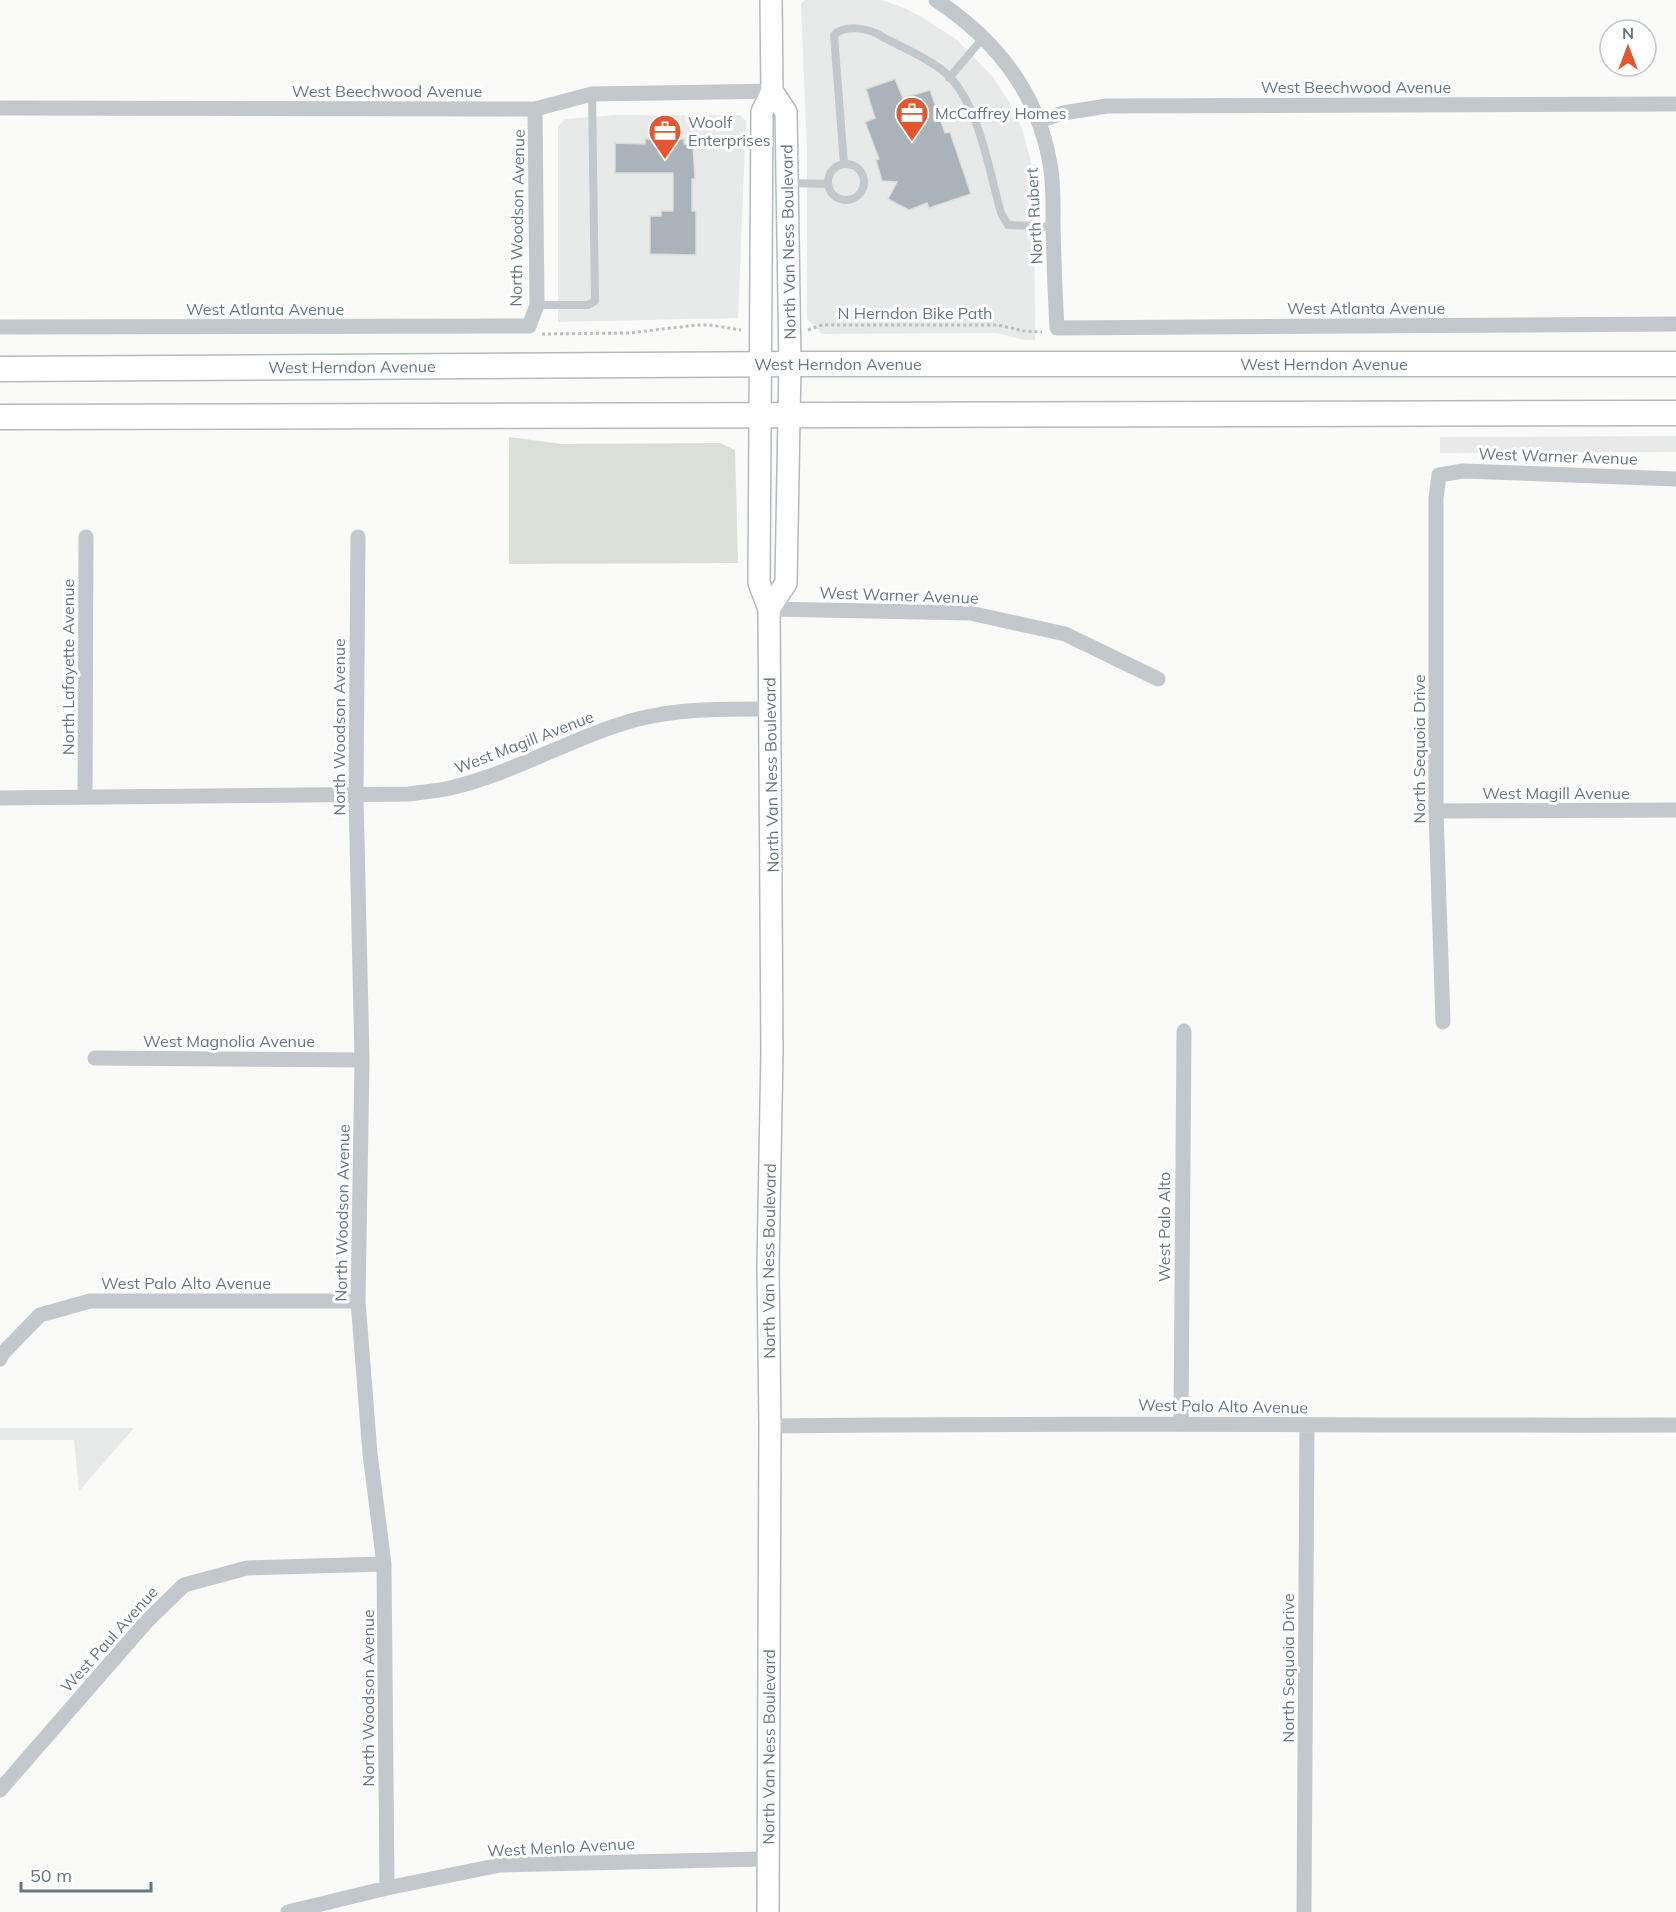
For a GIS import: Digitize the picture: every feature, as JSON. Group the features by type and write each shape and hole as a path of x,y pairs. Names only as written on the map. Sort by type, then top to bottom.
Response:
{"main road":[{"name":"West Herndon Avenue","path":"0,369 790,364 1676,364"},
{"path":"0,417 1676,412"}],"street":[{"name":"North Van Ness Boulevard","path":"768,1912 770,1426 768,1266 772,1051 770,709 769,609 759,583 759,414 762,112 771,91 771,0"},
{"name":"North Rubert","path":"936,0 984,37 1005,61 1025,91 1039,121 1050,166 1057,328"},
{"name":"North Van Ness Boulevard","path":"769,609 786,582 790,364 786,112 771,91"},
{"name":"West Beechwood Avenue","path":"0,108 536,109 592,94 771,91"},
{"name":"West Beechwood Avenue","path":"1039,121 1063,112 1107,106 1676,104"},
{"name":"North Woodson Avenue","path":"535,330 537,305 536,109"},
{"name":"West Atlanta Avenue","path":"1057,328 1676,324"},
{"name":"West Atlanta Avenue","path":"0,327 535,330"},
{"name":"West Warner Avenue","path":"1439,475 1463,471 1676,479"},
{"name":"North Sequoia Drive","path":"1439,475 1436,498 1436,811 1443,1022"},
{"name":"North Lafayette Avenue","path":"85,797 86,537"},
{"name":"North Woodson Avenue","path":"358,537 356,795 362,1060 358,1301 370,1454 384,1564 387,1888"},
{"name":"West Warner Avenue","path":"769,609 970,612 1065,634 1158,679"},
{"name":"West Magill Avenue","path":"0,798 410,794 449,789 482,779 637,720 667,713 700,710 770,709"},
{"name":"West Magill Avenue","path":"1436,811 1676,810"},
{"name":"West Palo Alto","path":"1181,1423 1184,1031"},
{"name":"West Magnolia Avenue","path":"96,1058 362,1060"},
{"name":"West Palo Alto Avenue","path":"0,1359 40,1315 90,1301 358,1301"},
{"name":"West Palo Alto Avenue","path":"770,1426 1181,1423 1676,1425"},
{"name":"North Sequoia Drive","path":"1304,1912 1307,1425"},
{"name":"West Paul Avenue","path":"0,1790 147,1621 184,1585 247,1568 384,1564"},
{"name":"West Menlo Avenue","path":"288,1912 387,1888 500,1865 768,1859"}],"lane":[{"path":"844,164 834,36 840,29 851,28 875,32 943,70 962,92 973,113 1001,213 1008,225 1053,227"},
{"path":"949,78 984,37"},
{"path":"537,305 588,305 595,302 592,94"},
{"path":"844,164 850,164 861,171 864,182 860,194 850,200 843,200 832,195 828,184 830,173 838,165 844,164"},
{"path":"788,183 828,184"}],"path":[{"path":"535,330 629,333 710,325 744,331"},
{"name":"N Herndon Bike Path","path":"808,330 822,326 860,325 998,325 1024,331 1045,332 1057,328"}],"shaded area":[{"path":"805,0 881,0 902,7 957,40 993,77 1022,129 1034,180 1035,340 1024,340 997,333 822,334 807,319 807,149 801,4"},
{"path":"616,115 740,115 746,121 738,318 558,322 558,126 565,119"},
{"path":"1676,436 1676,452 1440,453 1440,437"},
{"path":"509,437 562,444 720,443 735,450 738,563 509,564"},
{"path":"0,1428 134,1428 79,1491 74,1440 0,1440"}],"building":[{"path":"895,79 903,98 930,90 945,133 950,132 971,194 929,208 927,203 909,210 888,199 897,182 882,181 876,160 879,159 865,122 875,118 866,89"},
{"path":"645,139 684,139 684,144 693,144 695,179 692,179 692,211 696,211 696,255 650,254 650,216 661,216 661,211 673,211 673,173 615,173 615,143 645,144"}],"place":[{"name":"McCaffrey Homes","path":"912,142"},
{"name":"Woolf Enterprises","path":"665,160"}]}
